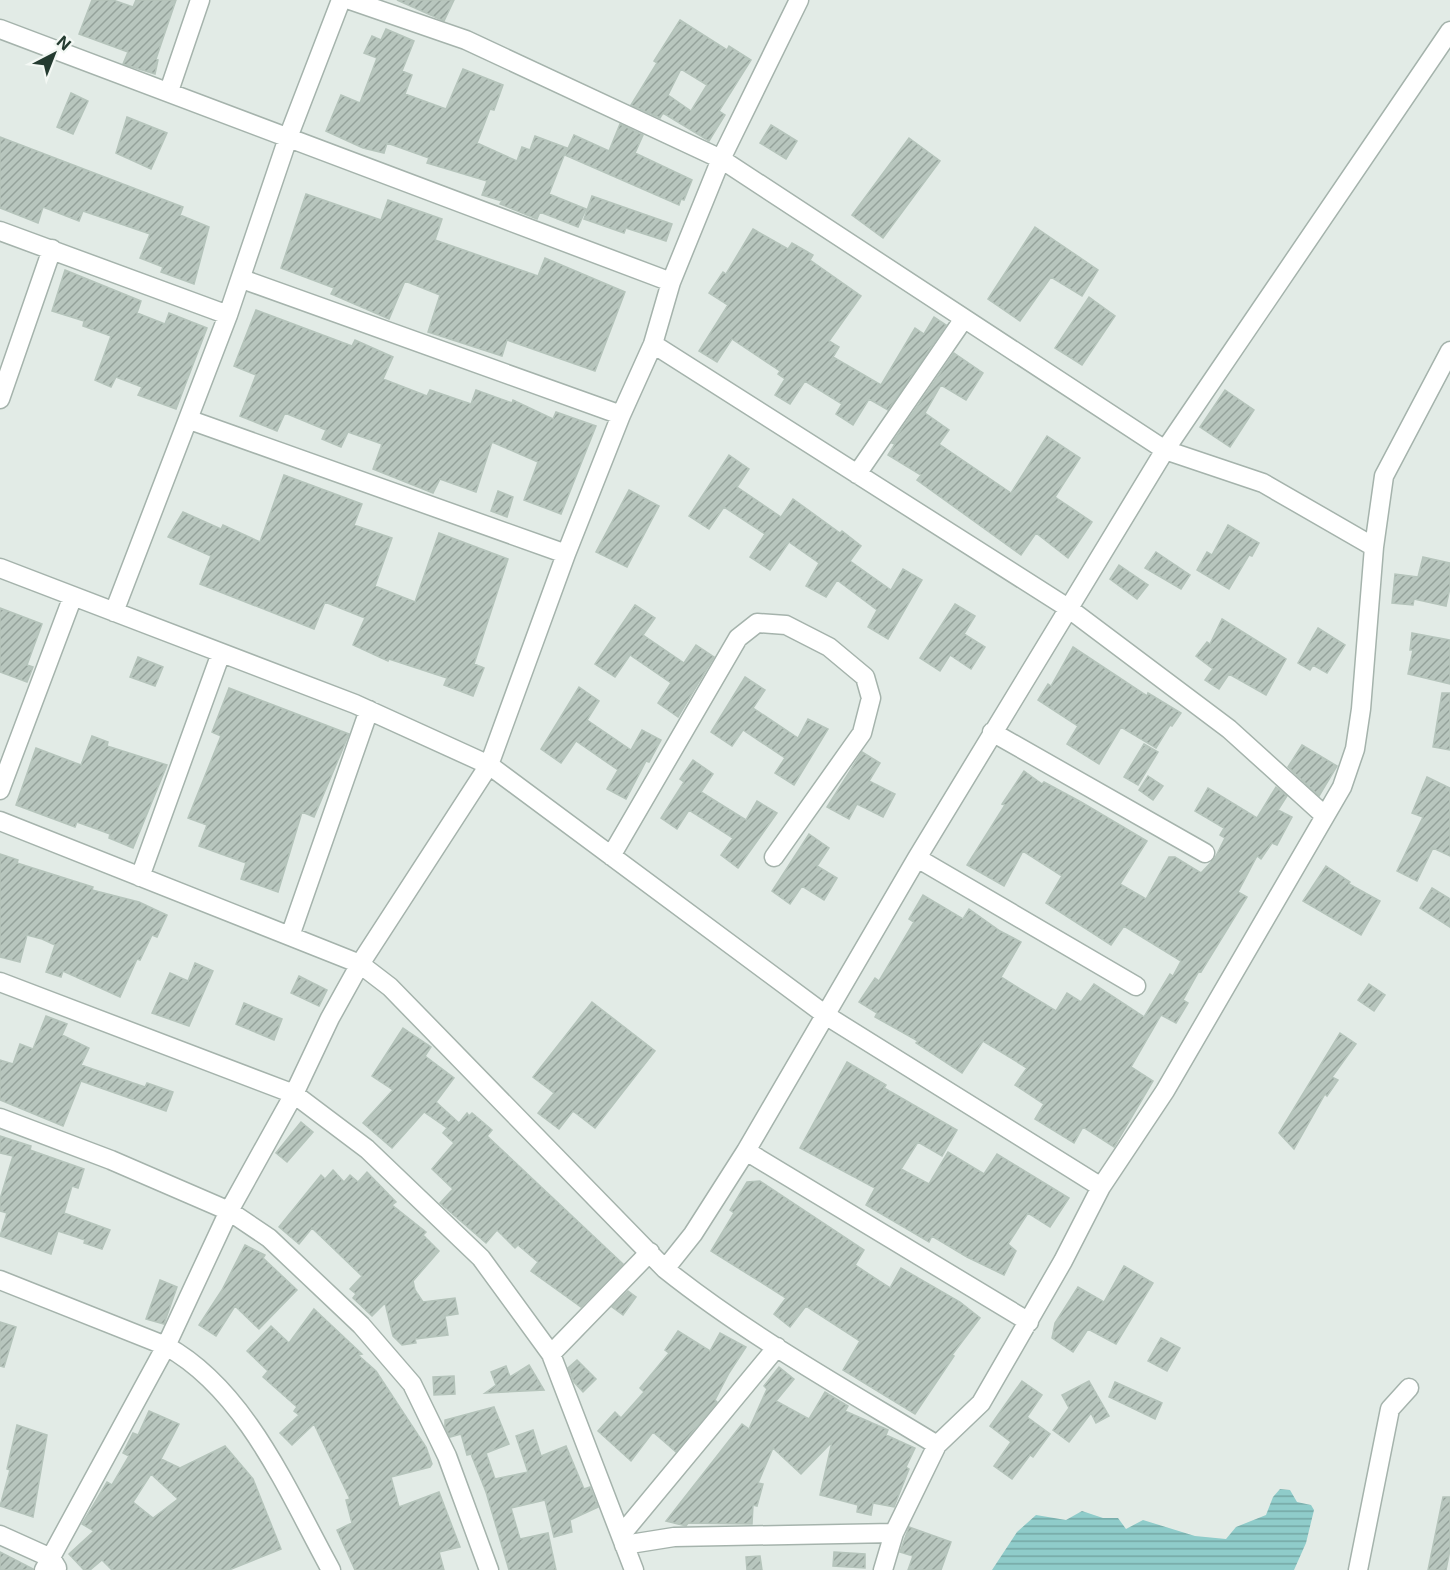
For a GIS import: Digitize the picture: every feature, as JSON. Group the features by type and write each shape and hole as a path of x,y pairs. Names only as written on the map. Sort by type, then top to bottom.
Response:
{"street":[{"path":"169,91 200,0"},
{"path":"114,612 190,420 242,279 289,135 341,0"},
{"path":"350,0 466,40 721,159 963,320 1166,450 1263,483 1374,547"},
{"path":"0,1535 51,1566 166,1346 229,1211 294,1094 330,1018 360,964 489,765 566,555 621,416 653,344 671,282 721,159 799,0"},
{"path":"0,29 289,135 671,282"},
{"path":"665,1269 693,1234 746,1151 992,732 1166,450 1450,31"},
{"path":"0,231 228,315"},
{"path":"0,399 8,351 52,249"},
{"path":"242,279 621,416"},
{"path":"858,474 963,320"},
{"path":"653,344 1068,608 1229,729 1324,815"},
{"path":"883,1570 894,1533 937,1445 981,1403 1029,1322 1101,1187 1165,1091 1342,787 1355,749 1368,646 1374,547 1384,476 1450,351"},
{"path":"190,420 566,555"},
{"path":"0,568 369,710 489,765 827,1016 1101,1187"},
{"path":"0,790 73,596"},
{"path":"610,856 738,638 757,623 786,625 829,647 865,677 871,698 862,733 774,857"},
{"path":"140,877 221,652"},
{"path":"290,936 369,710"},
{"path":"992,732 1205,854"},
{"path":"0,821 360,964 390,987 665,1269 698,1295 777,1347 937,1445"},
{"path":"917,858 1136,986"},
{"path":"0,982 294,1094 367,1149 481,1258 551,1354 634,1570"},
{"path":"0,1118 111,1160 229,1211 278,1246 361,1325 412,1384 447,1456 489,1570"},
{"path":"746,1151 1029,1322"},
{"path":"551,1354 650,1252"},
{"path":"0,1280 166,1346 184,1356 212,1378 264,1447 331,1570"},
{"path":"622,1540 777,1347"},
{"path":"1358,1570 1390,1409 1409,1388"},
{"path":"622,1540 894,1533"}],"water":[{"path":"1280,1489 1290,1490 1297,1502 1311,1505 1314,1510 1306,1543 1294,1570 992,1570 1017,1532 1036,1515 1066,1520 1082,1511 1103,1518 1118,1518 1126,1529 1143,1520 1195,1536 1226,1539 1236,1527 1266,1515 1273,1497"}],"building":[{"path":"92,0 113,0 133,7 136,0 176,0 156,59 158,60 155,74 123,64 128,52 79,34"},
{"path":"397,0 454,0 444,21"},
{"path":"680,20 727,50 729,46 751,60 719,111 725,115 709,141 663,113 660,118 631,105 657,63 654,61","holes":["681,69 707,85 691,111 668,95"]},
{"path":"386,29 414,41 402,71 412,75 405,94 446,109 463,69 503,85 494,110 490,109 477,143 517,161 522,147 530,150 535,136 567,148 549,194 586,209 578,227 540,212 537,219 500,204 502,201 482,195 487,181 427,163 429,158 387,143 384,153 363,148 326,131 341,95 360,103 377,58 364,53 372,36 381,40"},
{"path":"71,93 88,101 73,134 57,127"},
{"path":"127,117 167,133 151,169 116,153"},
{"path":"620,124 643,135 635,153 692,180 684,200 681,199 679,205 565,155 574,135 609,151"},
{"path":"771,125 797,141 786,159 760,143"},
{"path":"0,137 183,207 180,215 209,227 194,284 161,272 163,267 140,258 150,234 83,211 79,221 43,207 38,223 0,208"},
{"path":"909,138 940,161 883,238 852,215"},
{"path":"306,194 381,220 388,200 442,219 435,240 538,276 545,258 625,292 595,371 507,340 502,356 428,332 440,295 405,281 389,319 331,294 334,288 281,268"},
{"path":"592,196 672,224 666,241 626,228 624,233 584,219"},
{"path":"1035,227 1098,270 1082,296 1051,277 1020,321 988,299"},
{"path":"753,229 788,249 792,243 813,255 810,260 861,296 829,341 839,347 833,357 881,385 915,328 924,334 934,317 946,325 888,410 869,399 853,425 836,414 842,404 805,381 790,404 775,395 785,379 778,374 780,371 732,339 717,362 699,351 728,305 709,293 723,272 726,274"},
{"path":"65,270 141,301 137,313 165,324 169,313 207,328 176,409 138,395 142,387 116,377 111,387 95,380 111,336 83,326 84,321 52,311"},
{"path":"1089,297 1115,316 1082,365 1055,348"},
{"path":"256,310 352,346 355,340 393,357 383,379 427,396 430,390 471,404 476,390 512,403 513,400 553,419 556,412 596,426 561,514 524,500 538,462 492,442 476,492 440,479 433,493 373,469 382,444 348,432 341,447 322,439 326,430 285,413 277,431 240,416 256,375 234,366"},
{"path":"954,353 983,373 966,400 941,385 925,413 949,430 939,444 1011,493 1047,436 1080,458 1055,497 1092,522 1068,558 1036,533 1021,555 917,480 921,475 888,455 895,444 892,443"},
{"path":"1225,390 1254,410 1230,447 1200,427"},
{"path":"729,455 749,469 737,487 781,517 793,499 840,533 842,531 861,546 850,561 891,590 903,569 922,580 888,639 868,627 877,610 837,580 826,597 806,586 819,563 789,542 770,570 750,557 765,534 724,507 709,529 689,516"},
{"path":"284,475 362,504 354,525 392,538 375,586 415,602 439,533 508,559 474,664 484,668 473,696 444,685 447,678 389,659 388,661 353,645 365,618 325,602 314,629 200,584 211,556 168,537 183,512 221,529 223,525 260,542"},
{"path":"629,490 659,506 627,567 596,552"},
{"path":"498,491 513,497 507,517 491,511"},
{"path":"1228,525 1259,543 1252,556 1249,555 1229,589 1197,570 1207,552 1212,555"},
{"path":"1156,552 1190,575 1181,589 1145,568"},
{"path":"1423,557 1450,563 1450,588 1446,606 1414,599 1413,605 1392,603 1395,574 1418,577"},
{"path":"1119,565 1148,585 1137,599 1110,579"},
{"path":"955,604 975,616 964,634 985,647 971,669 950,655 940,671 920,658"},
{"path":"635,605 655,618 643,635 684,663 696,645 714,657 678,717 658,703 671,683 630,655 615,677 595,664"},
{"path":"0,608 42,624 27,665 33,667 27,682 0,672"},
{"path":"1222,619 1286,659 1266,695 1229,674 1219,689 1205,680 1213,669 1196,656 1207,642 1210,644"},
{"path":"1318,628 1345,645 1327,673 1313,665 1310,670 1298,663"},
{"path":"1412,633 1450,640 1450,684 1408,674 1413,650 1410,650"},
{"path":"1073,647 1147,696 1148,693 1181,713 1172,726 1170,725 1156,748 1121,727 1099,764 1067,744 1078,726 1038,700 1048,684 1051,686"},
{"path":"138,657 163,667 155,686 130,677"},
{"path":"745,677 765,690 753,708 798,738 808,719 828,729 794,785 775,773 785,758 743,730 732,746 711,732"},
{"path":"579,687 599,701 587,720 631,750 642,730 661,740 649,762 646,761 626,799 607,789 618,770 576,741 561,763 541,749"},
{"path":"229,688 349,734 314,817 302,812 278,892 241,879 246,863 199,846 207,825 188,818 221,736 212,732"},
{"path":"1442,693 1450,693 1450,750 1433,747"},
{"path":"92,736 108,742 107,746 167,765 133,848 109,838 110,834 77,822 75,827 16,805 36,748 81,765"},
{"path":"1144,744 1158,752 1138,785 1124,777"},
{"path":"1302,745 1337,766 1319,796 1288,767"},
{"path":"862,752 880,763 869,781 895,794 883,817 857,804 849,819 827,807"},
{"path":"693,760 713,774 701,792 746,820 757,801 777,813 738,868 721,855 733,838 689,810 677,829 661,818 684,782 680,779"},
{"path":"1024,771 1042,784 1044,782 1081,802 1147,841 1120,884 1146,899 1169,857 1175,857 1201,873 1215,858 1225,838 1220,835 1224,828 1195,811 1208,788 1257,818 1276,787 1287,796 1278,810 1292,817 1277,845 1272,843 1261,859 1257,856 1238,892 1247,897 1201,972 1199,971 1183,1000 1188,1003 1176,1023 1161,1015 1131,1067 1153,1081 1114,1147 1083,1127 1074,1143 1035,1119 1044,1104 1015,1085 1027,1068 983,1041 962,1073 916,1043 918,1041 875,1017 877,1013 859,1002 875,978 879,981 914,922 909,919 923,895 963,919 969,909 1000,931 1021,942 1001,977 1056,1011 1067,993 1081,1002 1094,984 1144,1017 1170,974 1173,976 1181,961 1124,926 1111,945 1046,903 1062,876 1023,851 1004,886 967,865"},
{"path":"1148,776 1163,786 1153,800 1139,790"},
{"path":"1427,777 1450,788 1450,856 1433,848 1417,881 1397,871 1423,817 1412,813"},
{"path":"809,834 829,848 817,866 837,878 824,900 802,886 790,904 772,891"},
{"path":"0,854 18,860 17,863 93,887 92,890 139,902 167,915 157,937 152,935 140,960 137,959 120,997 63,971 61,977 46,972 55,945 42,939 27,935 20,962 0,957"},
{"path":"1326,866 1350,882 1349,884 1380,901 1361,935 1303,901"},
{"path":"1432,888 1450,899 1450,927 1420,908"},
{"path":"195,963 213,971 189,1026 152,1013 170,973 188,981"},
{"path":"299,976 327,990 319,1006 291,993"},
{"path":"1369,984 1385,995 1374,1011 1358,1000"},
{"path":"592,1002 655,1051 595,1128 573,1111 559,1129 538,1113 554,1093 533,1077"},
{"path":"244,1003 282,1019 274,1040 236,1024"},
{"path":"46,1016 67,1024 62,1035 89,1048 81,1065 145,1087 147,1083 173,1092 166,1111 81,1081 63,1126 0,1100 0,1060 13,1064 20,1044 33,1049"},
{"path":"403,1028 431,1047 425,1056 454,1078 436,1102 459,1123 467,1113 469,1116 472,1113 492,1130 487,1136 623,1264 581,1307 531,1271 538,1262 518,1245 515,1248 497,1230 486,1243 440,1203 453,1189 432,1169 454,1143 443,1133 447,1128 424,1112 392,1148 363,1123 393,1090 372,1076"},
{"path":"1340,1033 1356,1044 1332,1077 1338,1080 1327,1096 1325,1094 1294,1149 1279,1133"},
{"path":"847,1062 886,1085 884,1088 957,1130 942,1156 918,1142 901,1169 929,1184 948,1152 984,1174 997,1154 1069,1198 1050,1227 1028,1213 1008,1244 1016,1251 1004,1275 932,1236 929,1242 866,1205 875,1188 800,1148"},
{"path":"301,1122 313,1132 287,1162 276,1153"},
{"path":"0,1136 31,1146 30,1150 84,1169 78,1188 72,1186 64,1213 110,1230 102,1249 84,1243 85,1240 58,1231 51,1254 0,1236 7,1213 0,1211 0,1199 13,1156 0,1153"},
{"path":"333,1170 344,1182 350,1175 358,1182 367,1172 396,1202 392,1205 426,1232 423,1235 439,1251 413,1281 415,1290 423,1302 455,1298 458,1314 445,1316 448,1335 415,1339 416,1343 402,1345 393,1336 385,1303 372,1316 353,1298 356,1294 350,1289 362,1276 312,1228 299,1244 279,1227 321,1175 325,1179"},
{"path":"760,1181 864,1250 855,1265 890,1288 901,1268 960,1302 980,1318 952,1355 954,1356 915,1414 843,1370 860,1341 806,1306 790,1327 774,1314 786,1298 711,1251 734,1213 730,1210 747,1182"},
{"path":"245,1245 265,1255 263,1258 297,1290 259,1329 235,1306 216,1336 199,1325 222,1290"},
{"path":"1124,1266 1153,1283 1116,1344 1088,1329 1073,1352 1052,1338 1055,1323 1078,1287 1104,1302"},
{"path":"160,1280 177,1287 164,1324 146,1319"},
{"path":"628,1291 636,1297 623,1315 612,1307"},
{"path":"314,1309 362,1354 358,1355 376,1371 426,1447 432,1464 430,1467 391,1477 399,1507 439,1492 460,1547 439,1552 444,1570 355,1570 337,1530 352,1523 346,1500 350,1499 314,1424 292,1445 280,1433 299,1415 294,1411 297,1407 263,1377 268,1371 247,1351 271,1326 289,1343"},
{"path":"0,1322 16,1327 4,1367 0,1366"},
{"path":"678,1331 710,1351 720,1333 746,1347 729,1373 715,1400 717,1402 676,1452 653,1432 631,1461 598,1431 615,1412 621,1418 644,1392 640,1388 669,1353 665,1350"},
{"path":"1161,1338 1180,1348 1167,1371 1148,1361"},
{"path":"577,1360 596,1379 583,1392 574,1382 568,1368"},
{"path":"529,1365 544,1390 485,1393 496,1385 491,1372 506,1366 510,1377"},
{"path":"779,1367 794,1379 776,1401 809,1419 825,1392 848,1406 845,1411 888,1430 886,1435 915,1448 906,1467 909,1469 894,1507 873,1503 871,1515 857,1512 858,1505 820,1495 832,1442 801,1474 773,1448 758,1483 763,1484 757,1506 753,1505 752,1524 688,1523 686,1526 666,1521 742,1424 749,1429 767,1389 764,1386"},
{"path":"454,1376 455,1394 434,1395 433,1377"},
{"path":"1022,1381 1042,1395 1027,1417 1050,1434 1033,1457 1030,1455 1012,1479 994,1466 1011,1442 990,1426"},
{"path":"1089,1381 1109,1416 1096,1423 1091,1413 1069,1442 1053,1430 1069,1408 1062,1395"},
{"path":"1115,1382 1162,1403 1155,1419 1109,1397"},
{"path":"494,1407 509,1444 486,1453 495,1479 528,1472 516,1436 533,1430 541,1456 566,1446 584,1489 590,1487 598,1507 570,1520 572,1532 554,1537 545,1500 511,1508 520,1539 548,1533 556,1570 509,1570 486,1492 471,1454 467,1455 461,1434 450,1437 445,1427 445,1420"},
{"path":"149,1411 179,1424 161,1459 180,1468 225,1446 253,1479 281,1549 229,1570 112,1570 102,1560 90,1570 84,1570 69,1554 94,1531 82,1524 107,1482 112,1485 129,1456 123,1453 133,1433 138,1435","holes":["151,1474 178,1499 153,1518 133,1502"]},
{"path":"17,1425 47,1435 33,1517 0,1506 10,1470 7,1469"},
{"path":"1443,1497 1450,1497 1450,1550 1446,1570 1428,1570"},
{"path":"909,1527 951,1542 941,1570 908,1570 913,1556 900,1552"},
{"path":"0,1552 33,1569 33,1570 0,1570"},
{"path":"834,1552 865,1554 865,1568 833,1566"},
{"path":"760,1556 762,1570 747,1570 746,1557"}]}
